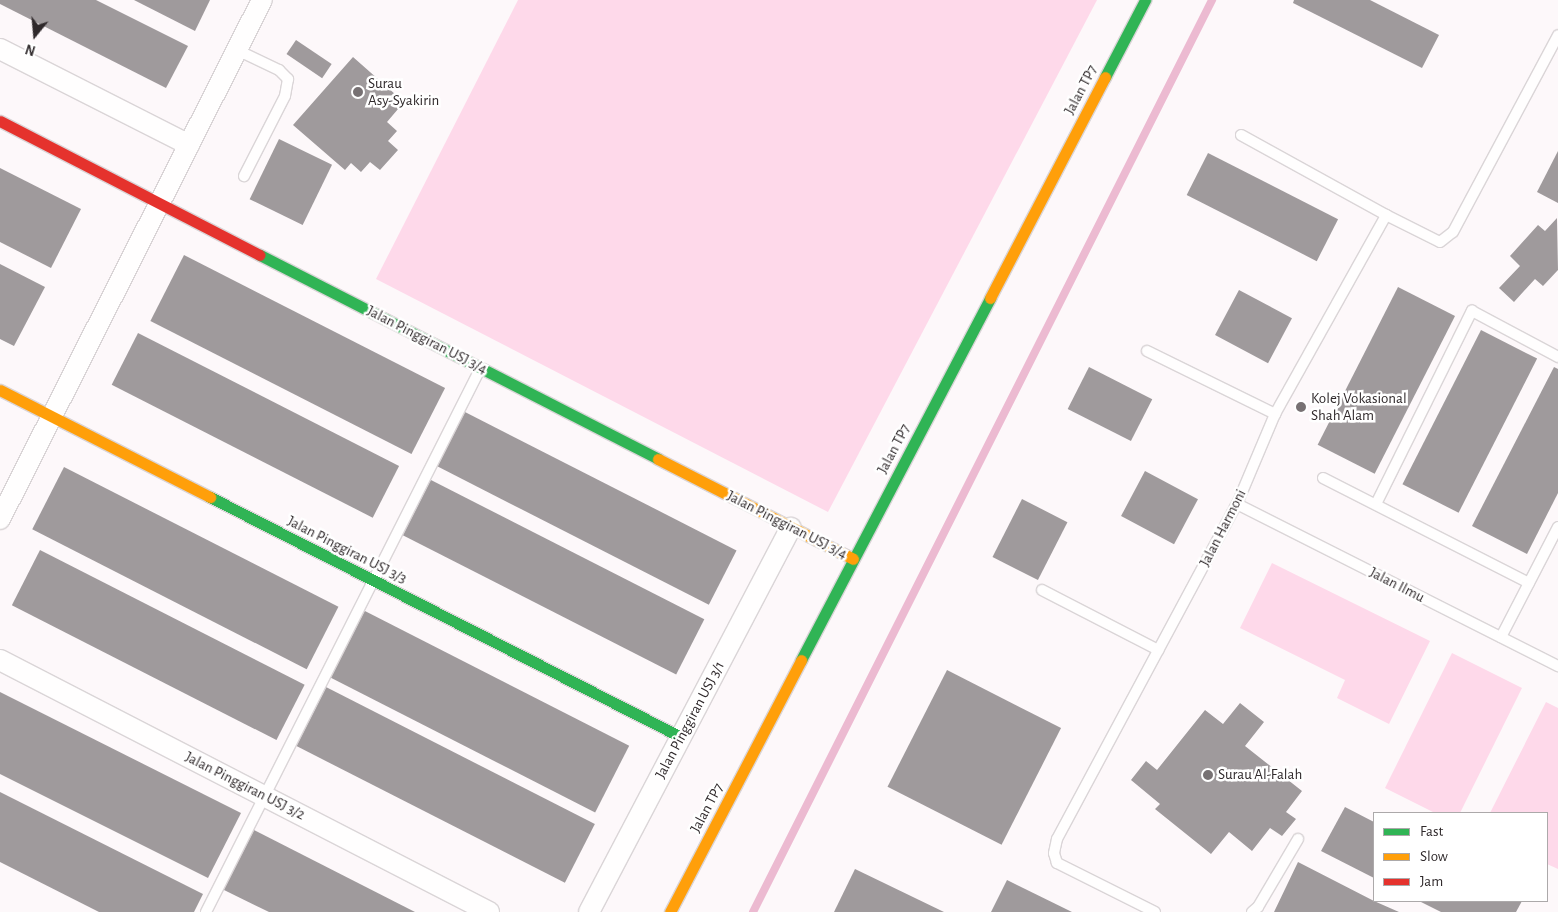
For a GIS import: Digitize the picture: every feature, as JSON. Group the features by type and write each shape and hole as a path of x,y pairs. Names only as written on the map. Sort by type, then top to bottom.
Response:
{"street":[{"path":"0,520 262,0"},
{"name":"Jalan TP7","path":"670,912 1145,0"},
{"path":"0,48 189,145"},
{"name":"Jalan Pinggiran USJ 3/4","path":"0,121 854,559"},
{"name":"Jalan Pinggiran USJ 3/3","path":"0,390 681,737"},
{"name":"Jalan Pinggiran USJ 3/1","path":"589,912 791,528"},
{"name":"Jalan Pinggiran USJ 3/2","path":"0,660 490,912"}],"lane":[{"path":"1241,135 1386,216 1440,242 1453,232 1558,34"},
{"path":"237,50 279,70 288,80 286,96 244,176"},
{"name":"Jalan Harmoni","path":"1155,912 1057,863 1054,853 1057,839 1237,504 1275,414 1386,216"},
{"path":"1376,504 1472,311 1558,357"},
{"path":"1147,351 1275,414"},
{"path":"206,912 372,580 481,368"},
{"path":"1323,478 1529,583"},
{"name":"Jalan Ilmu","path":"1237,504 1558,666"},
{"path":"1501,637 1558,527"},
{"path":"1042,590 1158,650"},
{"path":"1252,912 1258,907 1298,839"}],"shaded area":[{"path":"518,0 1097,0 828,512 376,279"},
{"path":"1272,563 1430,641 1389,724 1337,698 1345,680 1240,628"},
{"path":"1452,653 1522,688 1460,812 1433,812 1385,788"},
{"path":"1546,702 1558,708 1558,869 1548,864 1548,812 1491,812"}],"building":[{"path":"0,0 96,0 188,46 166,88 0,4"},
{"path":"134,0 210,0 195,31"},
{"path":"1294,0 1370,0 1439,35 1422,68 1293,3"},
{"path":"296,40 332,64 322,78 286,54"},
{"path":"353,57 404,102 387,122 397,131 388,141 398,150 380,170 370,162 361,172 351,163 345,170 293,125"},
{"path":"279,139 332,165 303,225 250,199"},
{"path":"1558,151 1558,203 1537,192"},
{"path":"1208,153 1338,219 1317,261 1187,195"},
{"path":"0,168 81,209 51,268 0,242"},
{"path":"1557,218 1558,270 1543,286 1535,279 1514,302 1499,288 1520,266 1510,256 1538,225 1545,231"},
{"path":"184,255 445,388 411,454 150,321"},
{"path":"0,264 45,287 14,346 0,339"},
{"path":"1398,287 1455,316 1375,474 1318,445"},
{"path":"1239,290 1292,318 1268,363 1215,335"},
{"path":"1481,330 1537,359 1459,513 1402,484"},
{"path":"138,333 399,466 373,518 112,385"},
{"path":"1089,367 1152,399 1131,441 1068,409"},
{"path":"1554,367 1558,369 1558,493 1527,554 1472,526"},
{"path":"463,411 737,550 709,605 435,465"},
{"path":"64,467 338,607 307,669 32,529"},
{"path":"1145,471 1198,499 1174,544 1121,516"},
{"path":"429,479 704,619 676,675 401,534"},
{"path":"1022,499 1067,522 1038,580 992,557"},
{"path":"40,550 305,685 276,740 12,605"},
{"path":"361,609 629,746 595,812 327,676"},
{"path":"947,670 1061,728 1002,845 888,787"},
{"path":"324,686 595,824 565,883 294,745"},
{"path":"0,692 241,813 208,878 0,774"},
{"name":"Surau Al-Falah","path":"1240,703 1264,722 1245,746 1302,791 1286,812 1296,819 1282,836 1270,828 1252,851 1229,832 1211,854 1155,809 1160,804 1131,780 1146,761 1157,770 1205,710 1223,724"},
{"path":"0,792 203,894 194,912 99,912 0,862"},
{"path":"1345,807 1373,821 1373,877 1321,851"},
{"path":"252,829 415,912 269,912 222,889"},
{"path":"1298,862 1373,902 1399,912 1274,912"},
{"path":"855,869 944,912 834,912"},
{"path":"1007,880 1072,912 991,912"},
{"path":"1421,902 1521,902 1516,912 1441,912"}],"waterway":[{"path":"753,912 1212,0"}],"traffic: fast":[{"path":"1105,77 1145,0"},
{"path":"260,255 658,459"},
{"path":"801,660 990,298"},
{"path":"210,497 681,737"}],"traffic: slow":[{"path":"990,298 1105,77"},
{"path":"0,390 210,497"},
{"path":"658,459 853,559"},
{"path":"670,912 801,660"}],"traffic: jam":[{"path":"0,121 260,255"}],"place":[{"name":"Surau Asy-Syakirin","path":"358,92"},
{"name":"Kolej Vokasional Shah Alam","path":"1301,407"},
{"name":"Surau Al-Falah","path":"1208,775"}]}
